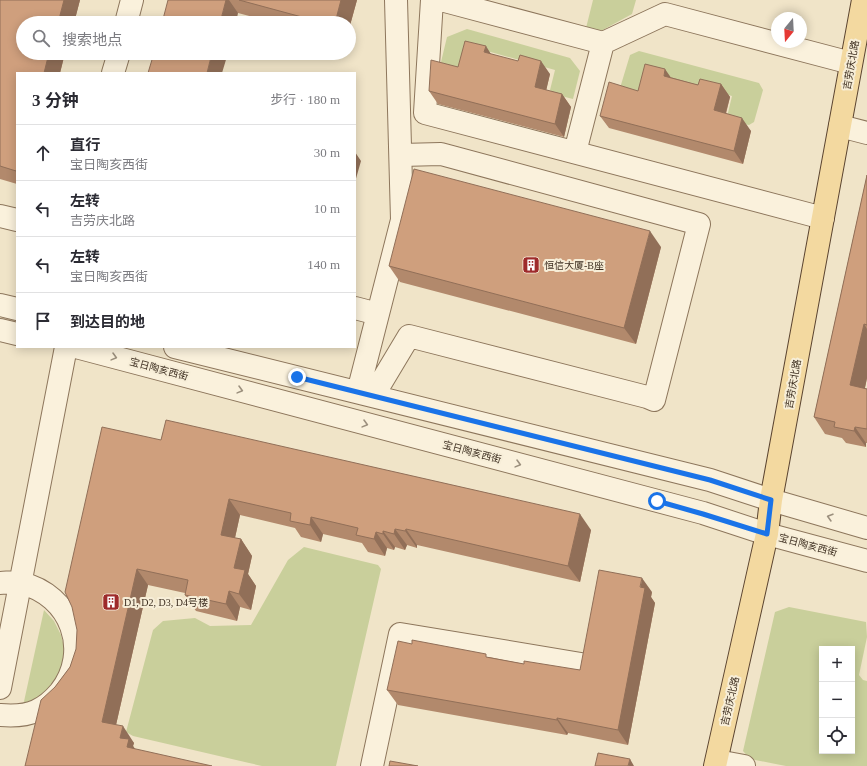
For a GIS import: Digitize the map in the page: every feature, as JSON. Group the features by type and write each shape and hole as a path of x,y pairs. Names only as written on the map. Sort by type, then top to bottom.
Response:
{"main road":[{"name":"吉劳庆北路","path":"716,763 767,534 771,500 863,0"}],"street":[{"path":"128,16 132,0"},
{"path":"365,394 378,314 402,220 396,0"},
{"path":"432,0 425,113 823,218"},
{"path":"441,0 603,43"},
{"path":"575,152 603,43 662,7 851,63"},
{"path":"113,72 116,60"},
{"path":"840,126 867,133"},
{"path":"365,394 409,336 654,400 699,224 441,154 401,155"},
{"path":"0,216 16,220"},
{"path":"0,305 16,309"},
{"path":"356,308 378,314"},
{"path":"0,330 16,334"},
{"path":"0,688 10,583 66,348"},
{"name":"宝日陶亥西街","path":"80,348 703,514 767,534 867,561"},
{"path":"179,348 710,480 771,500 867,528"},
{"path":"0,715 16,716 37,711 54,699 67,682 75,662 75,641 70,620 58,603 40,590 10,583"},
{"path":"372,766 400,634 581,664"},
{"path":"716,763 744,766"}],"green space":[{"path":"593,0 636,0 632,14 599,32 586,28"},
{"path":"467,29 570,58 580,71 573,99 553,94 550,90 555,70 473,47 467,69 444,67 441,62 447,37"},
{"path":"639,51 759,83 763,90 754,122 749,125 730,121 727,117 732,96 653,75 647,96 620,88 630,55"},
{"path":"304,547 378,565 381,569 336,766 262,766 133,736 126,732 153,630 163,621 195,618 210,626 251,625 288,560"},
{"path":"789,607 866,622 867,637 859,675 863,680 867,681 867,766 786,766 750,759 743,751 775,612"},
{"path":"44,610 54,621 61,635 65,650 64,665 58,679 37,701 23,706"}],"building":[{"path":"0,0 64,0 60,16 16,16 16,60 47,60 44,72 16,72 16,171 0,166"},
{"path":"168,0 226,0 222,16 164,16"},
{"path":"239,0 341,0 337,16 298,16"},
{"path":"465,41 486,46 484,52 518,61 520,55 541,61 535,87 562,94 555,124 429,91 431,60 458,67"},
{"path":"152,60 210,60 207,72 148,72"},
{"path":"645,64 665,69 664,76 698,85 700,79 721,84 714,110 742,118 734,151 600,116 609,82 638,91"},
{"name":"恒信大厦-B座","path":"414,169 650,231 624,328 389,266"},
{"path":"867,175 867,325 864,324 850,385 867,389 867,429 855,427 854,431 834,427 835,422 814,417"},
{"name":"D1, D2, D3, D4号楼","path":"166,420 580,514 568,566 406,529 405,531 395,529 394,534 383,531 383,534 376,532 374,539 356,535 358,528 311,517 310,525 290,521 291,513 229,499 221,535 241,539 234,568 245,570 239,594 229,591 226,604 185,595 188,580 137,569 102,722 123,726 120,738 129,739 127,747 212,766 25,766 41,700 55,687 70,667 76,649 77,630 72,607 65,592 102,427 161,440"},
{"path":"599,570 642,578 640,587 645,588 618,730 557,718 557,720 387,690 398,641 412,644 412,640 486,654 486,657 524,664 524,661 580,670"},
{"path":"598,753 630,759 628,766 595,766"},
{"path":"390,761 418,766 389,766"}],"place":[{"name":"恒信大厦-B座","path":"531,265"},
{"name":"D1, D2, D3, D4号楼","path":"111,602"}],"route":[{"path":"297,377 710,480 771,500 767,534 657,501"}]}
